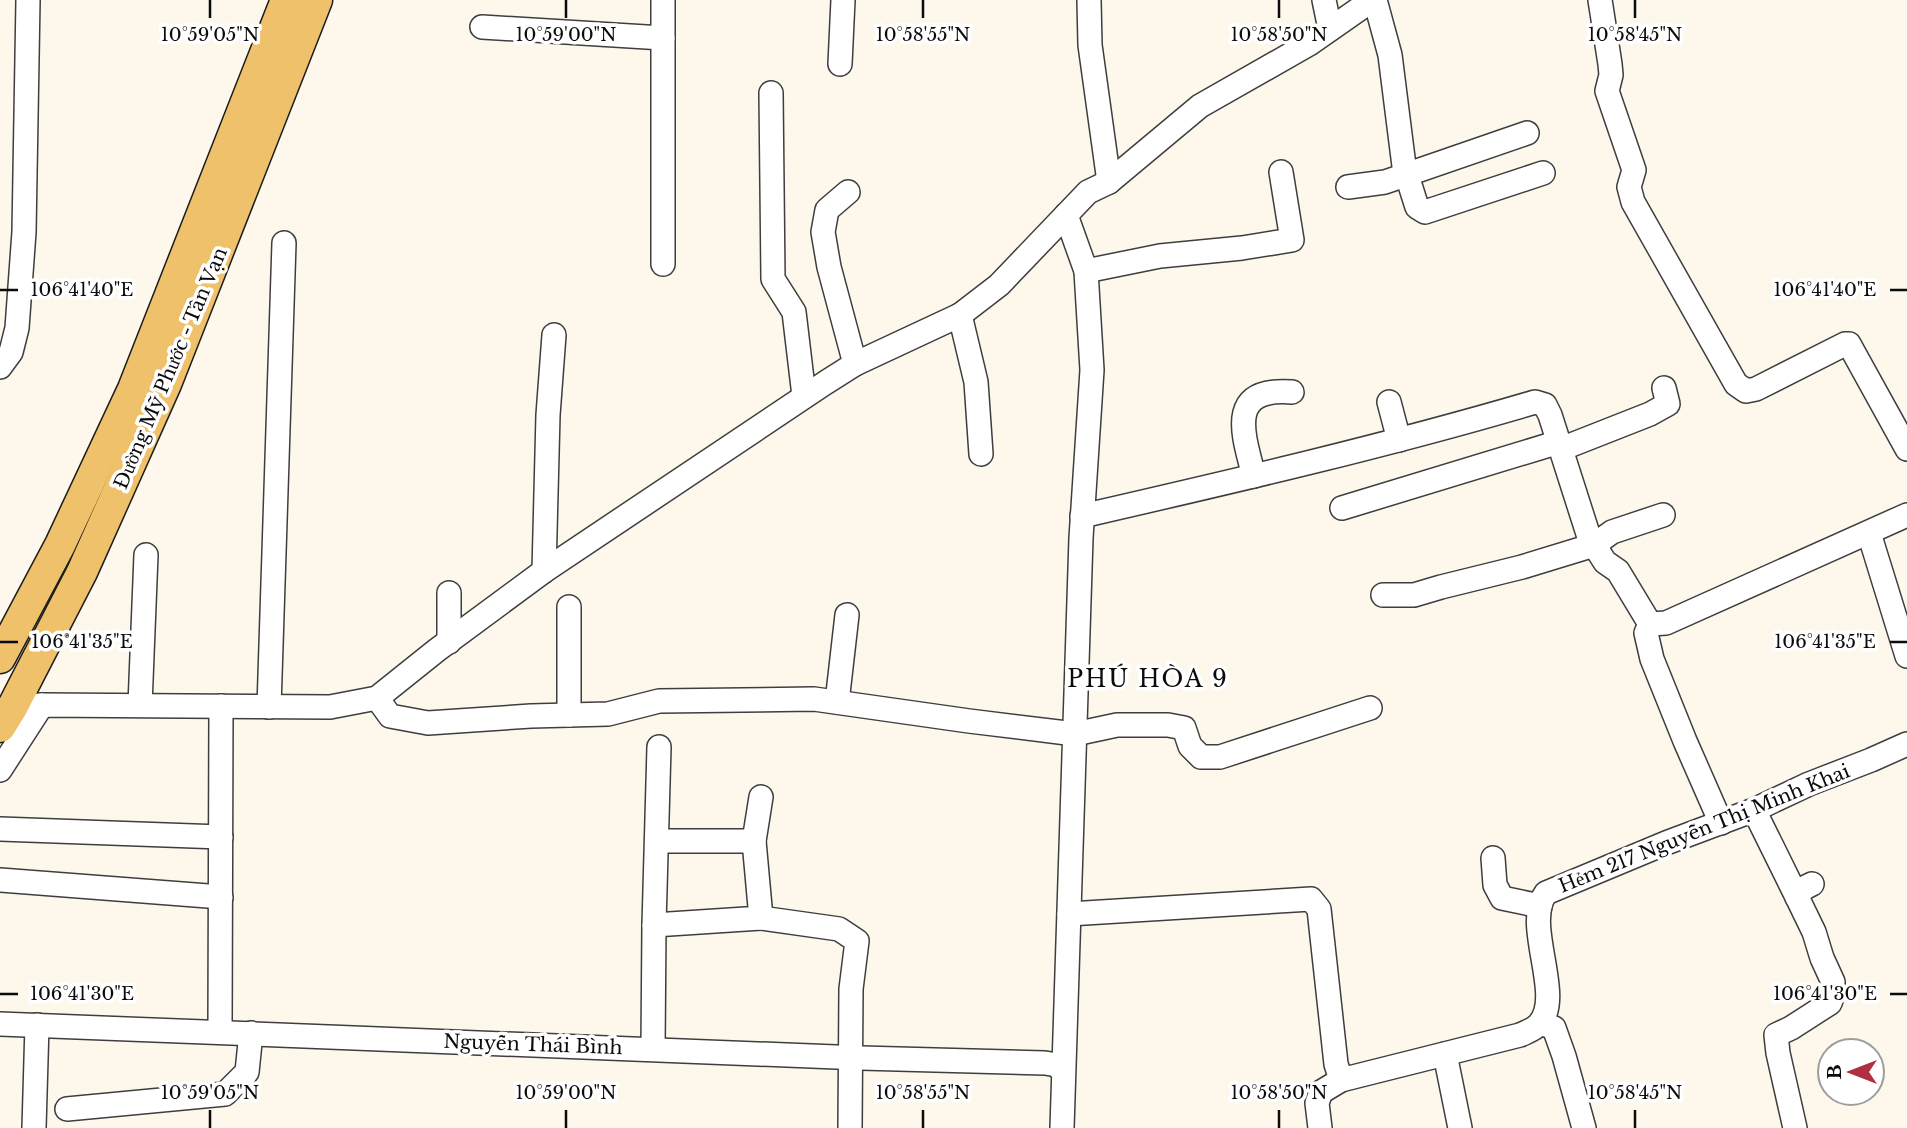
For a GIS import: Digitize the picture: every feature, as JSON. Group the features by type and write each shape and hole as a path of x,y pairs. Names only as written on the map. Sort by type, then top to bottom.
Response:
{"main road":[{"name":"Đường Mỹ Phước - Tân Vạn","path":"0,658 60,545 132,389 286,0"},
{"name":"Đường Mỹ Phước - Tân Vạn","path":"6,716 82,572 166,384 317,0"}],"street":[{"path":"0,367 11,352 17,328 23,245 28,0"},
{"path":"663,0 663,264"},
{"path":"840,64 843,0"},
{"path":"1089,0 1090,45 1109,182"},
{"path":"1324,0 1330,29"},
{"path":"6,716 43,705 330,707 377,698 544,571 804,397 855,364 960,315 999,285 1088,192 1109,182 1200,106 1309,44 1373,0 1390,55 1404,166 1417,207 1424,212 1543,173"},
{"path":"1600,0 1611,75 1607,91 1634,170 1629,187 1633,202 1736,384 1746,391 1756,389 1845,344 1850,345 1907,449"},
{"path":"482,27 663,38"},
{"path":"771,93 773,279 794,312 804,397"},
{"path":"1348,187 1385,182 1527,133"},
{"path":"1086,271 1160,256 1292,240 1281,172"},
{"path":"848,192 827,210 823,232 829,267 855,364"},
{"path":"1062,1128 1082,516 1091,370 1086,271 1066,215"},
{"path":"269,706 284,243"},
{"path":"960,315 976,382 981,454"},
{"path":"544,571 548,415 554,335"},
{"path":"1342,508 1560,446 1650,414 1668,404 1664,388"},
{"path":"1254,476 1244,438 1243,413 1252,400 1275,391 1292,392"},
{"path":"1389,402 1399,440"},
{"path":"1082,516 1399,440 1535,402 1545,405 1550,415 1589,537 1605,562 1618,571 1650,624"},
{"path":"1383,596 1414,596 1522,567 1594,545 1612,532 1662,515"},
{"path":"1650,624 1666,623 1907,515"},
{"path":"1869,533 1907,656"},
{"path":"140,705 146,555"},
{"path":"449,593 449,642"},
{"path":"569,607 569,715"},
{"path":"837,702 847,615"},
{"path":"1650,624 1646,633 1652,659 1721,823"},
{"path":"377,698 390,716 428,723 608,714 659,701 814,699 1075,734 1117,725 1168,725 1184,728 1190,746 1201,757 1220,757 1370,708"},
{"path":"0,770 43,705"},
{"path":"220,1032 221,706"},
{"name":"Hẻm 217 Nguyễn Thị Minh Khai","path":"1541,1023 1546,1012 1546,986 1539,924 1541,899 1546,892 1754,810 1907,744"},
{"path":"653,1049 659,747"},
{"path":"761,797 754,841 761,918"},
{"path":"1754,810 1805,891 1814,932 1833,982 1830,1003 1776,1035 1796,1128"},
{"path":"0,829 220,837"},
{"path":"657,841 754,841"},
{"path":"1493,858 1495,885 1502,898 1540,906"},
{"path":"0,880 220,897"},
{"path":"1069,914 1311,899 1319,909 1336,1064 1341,1080"},
{"path":"654,925 761,918 839,929 856,942 851,989 850,1128"},
{"path":"1320,1128 1317,1104 1321,1091 1341,1080 1520,1035 1541,1023 1554,1028 1584,1128"},
{"name":"Nguyễn Thái Bình","path":"0,1024 851,1058 1045,1063 1057,1065 1063,1072"},
{"path":"34,1128 37,1025"},
{"path":"67,1109 225,1094 247,1072 251,1033"},
{"path":"1445,1054 1460,1128"}],"district":[{"name":"PHÚ HÒA 9","path":"1148,679"}]}
